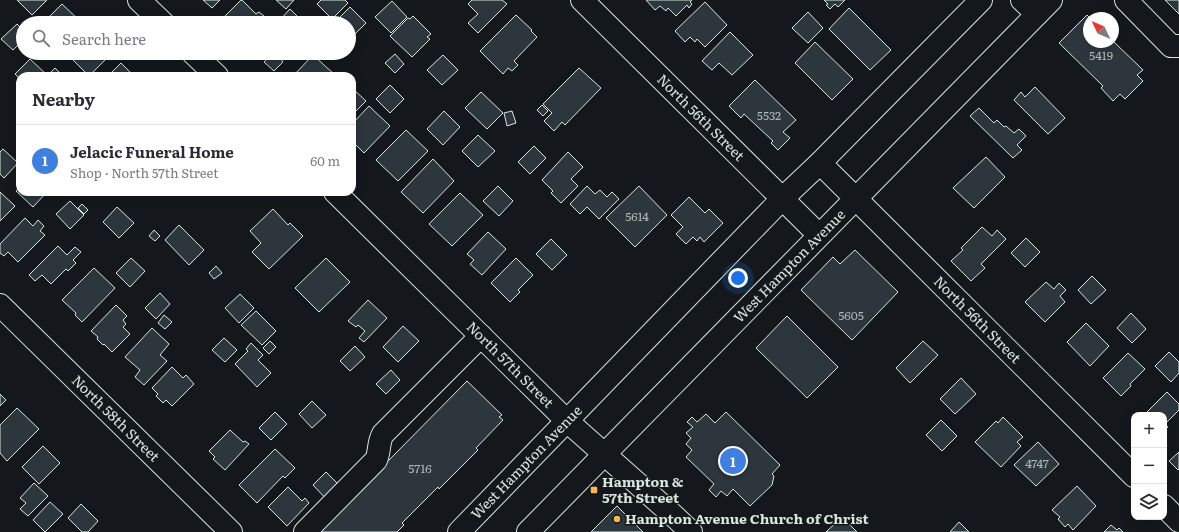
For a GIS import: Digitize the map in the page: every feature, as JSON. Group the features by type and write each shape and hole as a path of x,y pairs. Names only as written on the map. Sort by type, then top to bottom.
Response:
{"street":[{"path":"140,0 156,16"},
{"name":"North 56th Street","path":"582,0 820,235"},
{"name":"West Hampton Avenue","path":"459,532 783,198 820,163 981,0"},
{"path":"1126,0 1171,46 1179,46"},
{"name":"West Hampton Avenue","path":"528,532 856,198 1037,5"},
{"path":"200,60 213,72"},
{"name":"North 56th Street","path":"820,163 1131,473"},
{"name":"North 57th Street","path":"339,196 567,421 691,532"},
{"name":"North 58th Street","path":"0,305 231,532"},
{"path":"305,532 376,460 380,438 383,434 481,336"},
{"path":"1167,509 1179,521"}],"building":[{"path":"17,0 47,0 32,15"},
{"path":"203,0 220,0 212,8"},
{"path":"242,0 256,14 259,12 264,16 225,16"},
{"path":"276,0 294,0 286,9"},
{"path":"321,0 345,0 348,3 335,16 329,16 317,4"},
{"path":"472,0 502,0 507,4 478,33 468,23 478,14 468,4"},
{"path":"646,0 692,0 690,2 692,4 689,8 687,5 676,16 668,8 666,11 660,6 655,10"},
{"path":"824,0 845,0 838,7 835,4 830,9"},
{"path":"1165,0 1179,0 1179,14"},
{"path":"392,1 407,17 391,33 375,17"},
{"path":"705,2 727,25 705,47 697,39 695,42 690,37 685,42 675,31"},
{"path":"62,4 75,16 50,16"},
{"path":"350,7 366,23 356,33 356,16 341,16"},
{"path":"849,8 891,50 870,70 829,29"},
{"path":"290,9 297,16 284,16"},
{"path":"808,12 823,28 808,43 792,28"},
{"path":"516,15 532,30 531,31 537,37 514,61 518,65 512,71 508,68 503,74 480,51"},
{"path":"413,16 431,34 427,37 430,39 412,57 390,36 408,18 410,19"},
{"path":"1083,19 1083,48 1119,47 1143,70 1137,75 1143,81 1125,99 1120,94 1113,101 1101,88 1103,86 1059,43"},
{"path":"16,25 16,47 13,50 1,39"},
{"path":"730,32 753,55 732,75 719,63 712,70 702,61"},
{"path":"815,42 853,79 832,100 795,63"},
{"path":"395,54 404,64 395,73 385,63"},
{"path":"443,55 458,70 442,85 427,70"},
{"path":"29,60 31,60 44,72 17,72"},
{"path":"73,60 105,60 93,72 85,72"},
{"path":"266,60 282,60 283,62 274,71 264,62"},
{"path":"308,60 319,60 332,72 297,72"},
{"path":"121,63 130,72 112,72"},
{"path":"55,68 59,72 51,72"},
{"path":"579,68 601,88 565,125 562,122 554,131 544,121 552,113 543,104"},
{"path":"755,80 796,120 783,132 790,138 778,150 771,143 773,141 744,114 741,118 729,106"},
{"path":"390,85 404,99 390,113 376,99"},
{"path":"1035,87 1065,118 1048,134 1014,100 1021,92 1025,97"},
{"path":"356,92 366,101 356,111"},
{"path":"481,92 503,113 487,129 465,108"},
{"path":"542,105 548,111 543,116 537,110"},
{"path":"369,106 390,126 364,153 356,145 356,120"},
{"path":"979,108 994,123 997,120 1004,127 1006,126 1014,133 1019,129 1026,136 1017,145 1022,150 1013,158 970,116"},
{"path":"444,111 460,127 443,145 427,129"},
{"path":"512,111 516,123 507,126 504,113"},
{"path":"406,130 428,151 398,181 376,160"},
{"path":"478,135 495,151 478,167 462,151"},
{"path":"534,146 546,158 530,174 518,162"},
{"path":"3,149 16,161 16,165 4,178 0,174 0,152"},
{"path":"568,152 583,167 571,179 578,186 561,203 551,193 553,191 542,180"},
{"path":"986,157 1005,177 974,208 953,188"},
{"path":"433,159 454,181 423,213 401,192"},
{"path":"498,186 513,201 499,216 483,201"},
{"path":"587,186 595,194 600,190 607,197 612,192 619,199 599,219 587,207 580,214 570,204"},
{"path":"639,186 667,215 635,247 606,218"},
{"path":"0,192 15,206 0,221"},
{"path":"460,193 483,215 452,246 429,224"},
{"path":"21,196 43,196 33,207"},
{"path":"689,197 705,213 709,209 723,223 704,242 700,237 697,241 693,237 686,244 676,234 683,227 671,215"},
{"path":"70,201 84,215 70,229 56,214"},
{"path":"82,204 88,210 84,214 78,208"},
{"path":"117,207 134,223 119,238 103,222"},
{"path":"273,209 288,225 290,223 303,236 269,269 252,252 261,243 250,231"},
{"path":"25,218 33,226 38,220 44,226 40,231 45,235 18,262 8,252 4,256 0,253 0,244"},
{"path":"179,225 204,250 189,265 165,240"},
{"path":"982,227 992,236 997,230 1006,239 981,264 985,268 971,281 951,261 963,250 961,248"},
{"path":"154,230 160,236 155,241 149,236"},
{"path":"488,232 506,249 482,275 470,264 474,260 467,254"},
{"path":"1026,238 1040,252 1025,267 1011,253"},
{"path":"551,239 567,255 552,270 536,254"},
{"path":"58,246 67,255 75,247 81,252 73,260 76,263 68,271 66,269 51,284 42,275 35,281 29,275"},
{"path":"855,250 898,292 852,340 801,290 833,257 840,264"},
{"path":"131,258 145,271 130,287 116,273"},
{"path":"326,258 350,282 319,312 295,288"},
{"path":"516,258 533,275 518,290 520,292 510,302 491,283"},
{"path":"216,266 222,273 214,279 209,273"},
{"path":"94,268 115,288 82,322 75,315 76,313 62,300"},
{"path":"1092,276 1106,290 1091,304 1078,290"},
{"path":"1046,282 1054,289 1059,283 1066,290 1060,296 1065,302 1045,322 1025,302"},
{"path":"160,293 170,304 156,319 145,308"},
{"path":"240,294 254,308 239,323 225,308"},
{"path":"368,300 387,318 364,342 359,338 365,331 358,325 356,327 348,321"},
{"path":"116,305 127,316 123,320 126,324 123,327 130,334 112,352 97,339 98,337 91,331"},
{"path":"256,311 276,331 262,345 241,325"},
{"path":"1131,313 1146,329 1132,343 1117,328"},
{"path":"164,315 172,322 165,329 158,323"},
{"path":"787,316 838,367 807,398 756,348"},
{"path":"1086,323 1109,346 1090,366 1067,342"},
{"path":"403,326 419,341 398,362 383,347"},
{"path":"152,328 169,344 160,355 167,361 144,385 135,377 140,370 125,357"},
{"path":"224,338 237,350 225,362 212,350"},
{"path":"270,341 276,347 269,354 263,348"},
{"path":"923,341 938,355 910,383 896,368"},
{"path":"251,343 263,355 258,360 271,373 257,387 235,364 248,351 246,349"},
{"path":"355,346 365,357 350,371 340,361"},
{"path":"1169,352 1179,362 1179,373 1171,382 1155,366"},
{"path":"1128,353 1145,369 1130,384 1131,386 1121,396 1103,378"},
{"path":"172,367 183,378 186,375 194,384 172,406 166,400 163,403 156,396 158,394 152,388"},
{"path":"391,370 400,380 386,394 376,384"},
{"path":"961,378 976,394 955,414 940,399"},
{"path":"467,381 502,415 499,417 503,420 476,448 478,450 402,523 404,525 397,532 318,532"},
{"path":"1167,392 1179,404 1179,410 1167,422 1167,412 1147,412"},
{"path":"0,394 6,400 0,406"},
{"path":"312,401 326,415 312,428 299,414"},
{"path":"17,408 39,429 7,461 0,453 0,425"},
{"path":"275,412 287,424 271,440 259,428"},
{"path":"726,412 780,465 772,474 774,476 772,485 750,506 733,489 727,496 721,491 716,497 709,490 714,484 686,457 692,450 686,444 691,438 686,433 693,427 687,422 692,417 697,422 706,414 715,423"},
{"path":"1003,417 1023,437 1017,442 1021,446 1001,467 975,442 996,421 998,423"},
{"path":"941,420 957,436 942,451 926,435"},
{"path":"230,430 243,442 245,441 249,444 225,470 213,459 215,457 209,451"},
{"path":"1038,442 1059,464 1036,486 1014,465"},
{"path":"43,446 60,463 39,484 22,467"},
{"path":"275,449 295,468 285,478 283,476 257,503 239,485"},
{"path":"1179,452 1179,469 1178,470 1169,461"},
{"path":"326,472 341,487 328,501 313,485"},
{"path":"34,483 48,496 28,516 20,509 26,503 20,498"},
{"path":"1077,486 1096,506 1073,530 1068,524 1065,527 1058,519 1060,517 1052,510"},
{"path":"288,487 302,501 305,498 309,503 287,526 268,507"},
{"path":"50,502 63,514 45,532 33,520"},
{"path":"81,504 98,521 88,532 82,532 68,518"},
{"name":"Hampton Avenue Church of Christ","path":"617,506 643,532 591,532"},
{"path":"842,517 857,532 826,532"},
{"path":"959,522 969,532 950,532"},
{"path":"1111,525 1117,530 1119,528 1123,532 1104,532"}],"place":[{"name":"Jelacic Funeral Home","path":"733,461"},
{"name":"Hampton & 57th Street","path":"594,490"},
{"name":"Hampton Avenue Church of Christ","path":"617,519"}]}
